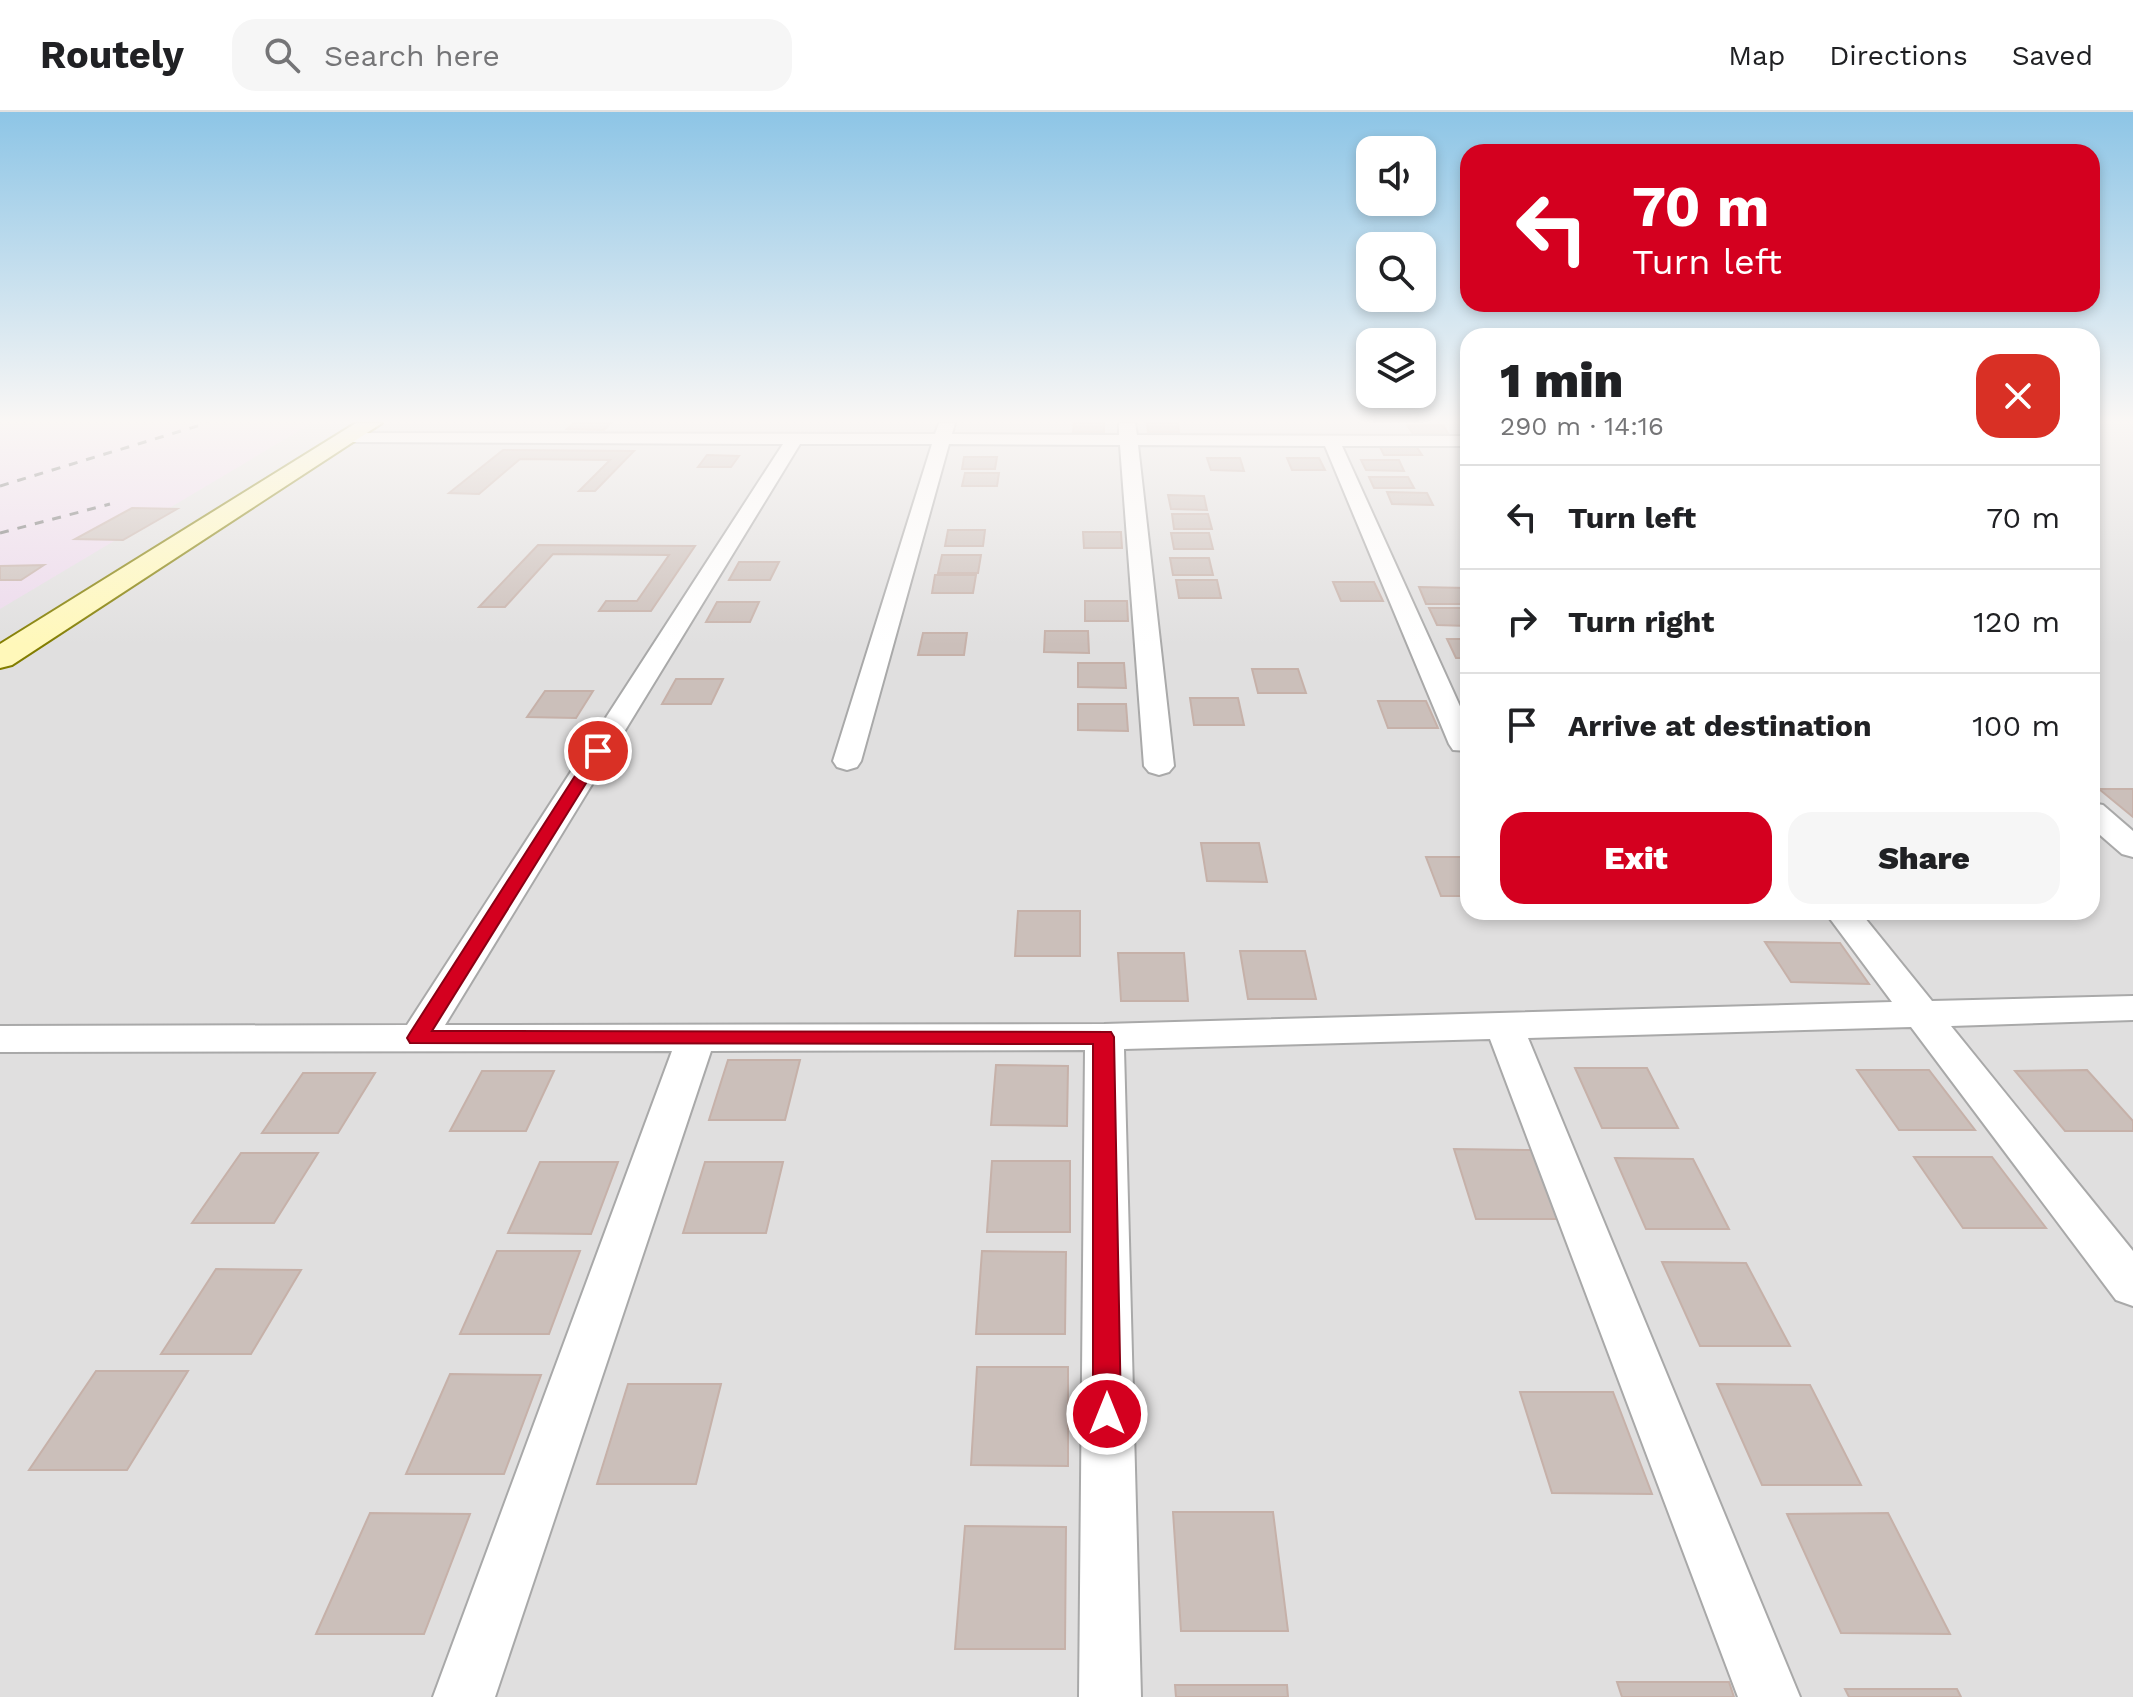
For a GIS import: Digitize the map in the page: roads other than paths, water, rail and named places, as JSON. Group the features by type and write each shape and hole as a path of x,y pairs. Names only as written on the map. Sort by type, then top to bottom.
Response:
{"main road":[{"path":"0,658 254,497"}],"street":[{"path":"418,1038 758,497"},
{"path":"847,761 925,497"},
{"path":"1134,497 1159,766"},
{"path":"1348,497 1460,738"},
{"path":"2100,819 2133,847"},
{"path":"1848,920 2133,1286"},
{"path":"0,1039 1104,1037 2133,1008"},
{"path":"1504,1026 1769,1697"},
{"path":"1104,1037 1110,1697"},
{"path":"464,1697 696,1038"}],"railway":[{"path":"0,533 110,504"}]}
